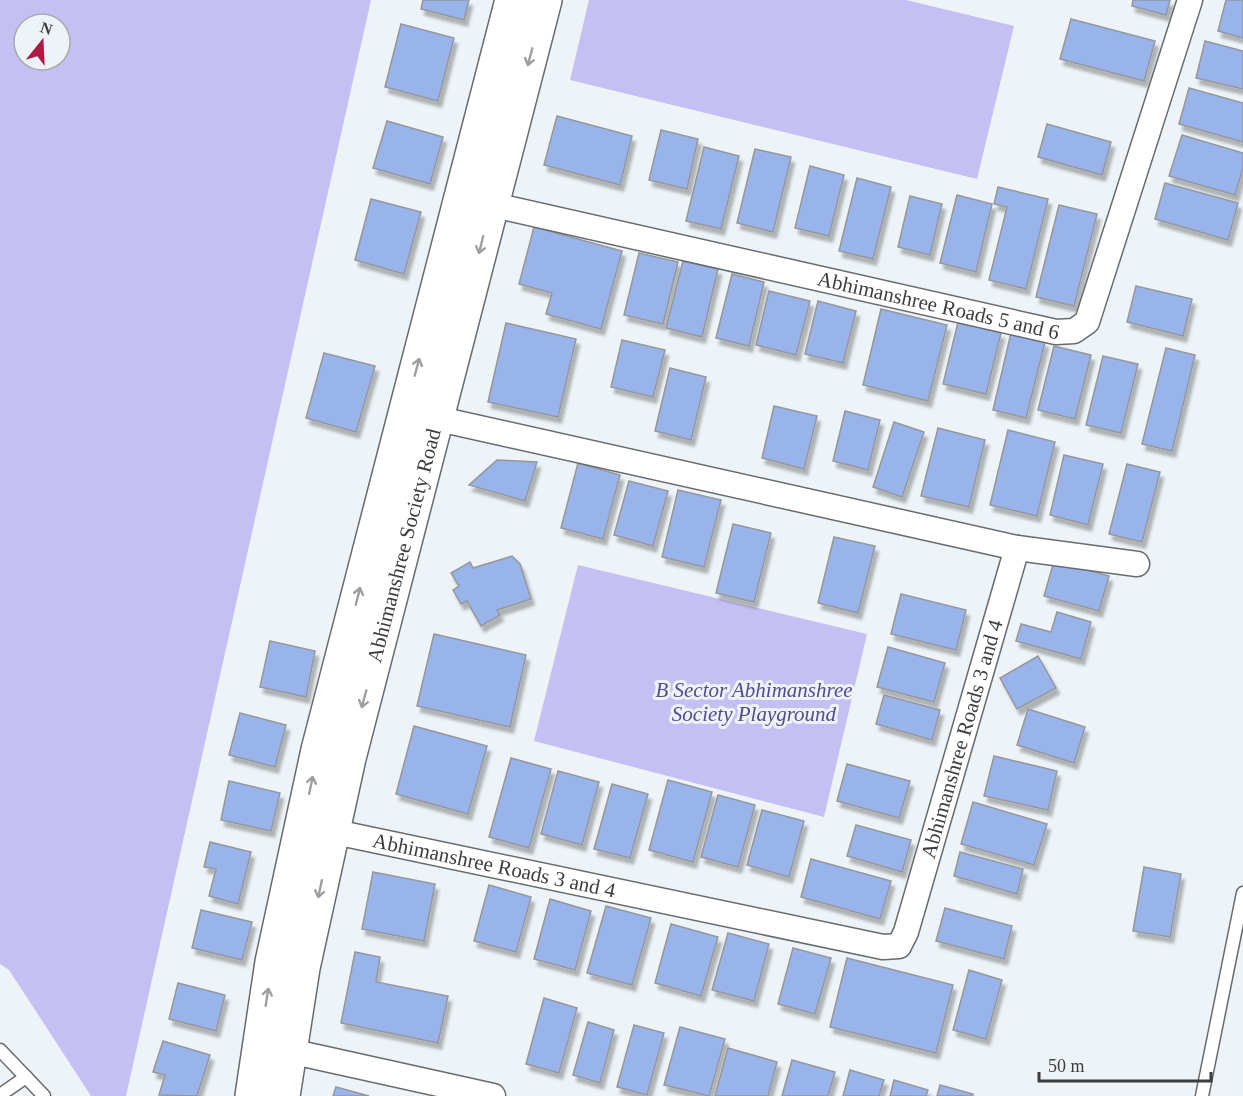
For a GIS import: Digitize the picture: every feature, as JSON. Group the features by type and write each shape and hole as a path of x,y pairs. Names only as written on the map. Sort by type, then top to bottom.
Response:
{"street":[{"name":"Abhimanshree Society Road","path":"477,201 513,0"},
{"name":"Abhimanshree Society Road","path":"252,1096 275,1048 303,968 317,828 349,758 421,416 477,201 545,0"},
{"name":"Abhimanshree Roads 5 and 6","path":"477,201 1056,332 1074,331 1087,322 1190,0"},
{"path":"421,416 1017,548 1137,564"},
{"name":"Abhimanshree Roads 3 and 4","path":"317,828 883,946 899,946 906,932 1017,548"},
{"name":"Abhimanshree Society Road","path":"275,1048 283,1096"},
{"path":"275,1048 493,1096"}],"lane":[{"path":"1202,1096 1243,893"},
{"path":"0,1050 44,1096"},
{"path":"0,1095 26,1077"}],"green space":[{"path":"0,0 371,0 126,1096 91,1096 9,970 0,964"},
{"path":"589,0 906,0 1014,26 977,179 570,80"},
{"name":"B Sector Abhimanshree Society Playground","path":"578,565 867,634 824,817 534,741"}],"building":[{"path":"423,0 469,0 464,20 421,9"},
{"path":"1133,0 1170,0 1166,15 1132,6"},
{"path":"1226,0 1243,0 1243,38 1218,31"},
{"path":"1071,19 1155,41 1144,81 1060,59"},
{"path":"401,24 454,38 438,101 385,87"},
{"path":"1205,41 1243,51 1243,89 1196,78"},
{"path":"1189,88 1243,103 1243,142 1179,124"},
{"path":"557,116 632,136 620,185 544,165"},
{"path":"387,121 443,137 430,184 373,168"},
{"path":"1047,124 1111,142 1102,175 1038,157"},
{"path":"661,130 698,139 687,189 649,180"},
{"path":"1182,135 1243,153 1243,168 1235,195 1169,176"},
{"path":"704,147 739,156 721,229 686,221"},
{"path":"755,149 791,157 773,232 737,223"},
{"path":"810,166 844,175 829,236 795,228"},
{"path":"857,178 891,187 873,259 839,251"},
{"path":"1165,183 1238,203 1228,240 1155,219"},
{"path":"998,187 1048,199 1026,289 989,280 1007,207 994,204"},
{"path":"957,195 992,204 976,272 940,263"},
{"path":"910,196 942,204 930,255 898,247"},
{"path":"371,199 421,212 404,274 355,260"},
{"path":"1059,205 1097,214 1074,306 1036,297"},
{"path":"534,227 622,251 601,329 546,314 552,293 519,284"},
{"path":"639,253 678,262 663,324 624,315"},
{"path":"683,261 718,269 702,337 666,328"},
{"path":"732,274 764,282 749,346 716,338"},
{"path":"1136,286 1192,299 1183,336 1127,322"},
{"path":"769,291 810,301 796,355 756,345"},
{"path":"818,301 856,311 843,363 805,354"},
{"path":"881,309 947,325 928,401 863,385"},
{"path":"958,322 1001,333 986,394 943,384"},
{"path":"506,323 576,339 558,417 488,402"},
{"path":"1011,333 1045,342 1026,418 993,410"},
{"path":"622,340 665,350 653,397 611,387"},
{"path":"1054,346 1091,355 1075,419 1038,410"},
{"path":"1166,348 1195,355 1172,451 1142,444"},
{"path":"324,353 375,366 356,432 306,418"},
{"path":"1103,356 1138,364 1121,433 1086,425"},
{"path":"670,368 706,377 691,440 655,431"},
{"path":"774,406 817,416 804,469 762,458"},
{"path":"845,411 880,420 868,470 833,461"},
{"path":"894,422 924,432 902,497 873,487"},
{"path":"938,428 985,440 969,507 921,496"},
{"path":"1008,430 1055,442 1037,516 990,505"},
{"path":"1064,455 1103,464 1088,525 1050,515"},
{"path":"497,460 537,462 525,501 469,485"},
{"path":"578,463 620,475 603,539 561,528"},
{"path":"1127,464 1160,472 1142,542 1109,534"},
{"path":"629,481 668,491 653,546 614,535"},
{"path":"678,490 721,500 704,567 662,557"},
{"path":"733,524 771,533 754,602 716,593"},
{"path":"834,537 875,546 858,613 818,603"},
{"path":"512,556 520,564 531,599 497,610 500,615 481,626 467,601 461,604 453,590 459,586 451,573 470,562 473,568"},
{"path":"1054,561 1109,576 1099,611 1044,596"},
{"path":"901,594 966,610 956,650 891,634"},
{"path":"1057,612 1091,622 1081,659 1016,641 1021,624 1051,632"},
{"path":"434,634 526,655 510,727 417,706"},
{"path":"270,641 315,651 306,697 260,687"},
{"path":"888,647 945,663 934,702 877,687"},
{"path":"1038,656 1056,688 1017,709 1000,678"},
{"path":"884,695 940,710 932,740 876,724"},
{"path":"1028,709 1085,727 1074,763 1017,745"},
{"path":"240,713 286,725 275,767 229,755"},
{"path":"414,726 487,746 468,814 396,794"},
{"path":"994,756 1057,771 1048,810 984,796"},
{"path":"511,758 551,769 529,848 489,837"},
{"path":"847,764 910,781 899,818 837,801"},
{"path":"558,771 599,782 582,845 541,834"},
{"path":"668,780 712,792 693,862 649,850"},
{"path":"229,781 280,793 271,831 221,820"},
{"path":"612,784 648,794 630,858 594,849"},
{"path":"718,795 755,805 738,867 701,857"},
{"path":"973,802 1047,824 1034,865 961,844"},
{"path":"762,810 804,821 789,877 747,865"},
{"path":"856,825 911,840 902,872 847,856"},
{"path":"210,842 251,852 238,904 209,896 216,869 204,867"},
{"path":"960,852 1023,869 1017,894 954,876"},
{"path":"811,859 891,881 880,919 801,897"},
{"path":"1144,867 1181,874 1170,937 1133,931"},
{"path":"373,872 435,884 424,941 362,929"},
{"path":"489,885 531,897 516,952 474,941"},
{"path":"550,899 591,911 575,970 534,959"},
{"path":"606,906 651,918 632,985 587,973"},
{"path":"945,908 1012,926 1004,959 936,941"},
{"path":"201,910 252,922 242,960 192,948"},
{"path":"671,924 718,937 701,996 655,983"},
{"path":"728,933 769,944 754,1001 712,990"},
{"path":"793,948 831,958 815,1014 778,1004"},
{"path":"355,952 380,957 376,982 448,996 438,1043 341,1023"},
{"path":"847,958 953,985 936,1053 830,1027"},
{"path":"969,970 1002,980 986,1039 953,1030"},
{"path":"178,983 225,995 216,1031 169,1019"},
{"path":"544,998 577,1008 559,1073 526,1064"},
{"path":"588,1022 614,1030 600,1083 573,1075"},
{"path":"634,1025 664,1033 647,1095 617,1087"},
{"path":"680,1027 725,1039 709,1096 664,1085"},
{"path":"163,1041 210,1055 197,1096 159,1095 165,1075 153,1072"},
{"path":"728,1048 777,1062 768,1096 715,1096"},
{"path":"792,1060 835,1072 828,1096 782,1096"},
{"path":"850,1070 884,1080 879,1096 843,1096"},
{"path":"894,1080 928,1090 926,1096 890,1096"},
{"path":"940,1085 973,1094 973,1096 937,1096"},
{"path":"336,1087 369,1096 333,1096"}]}
